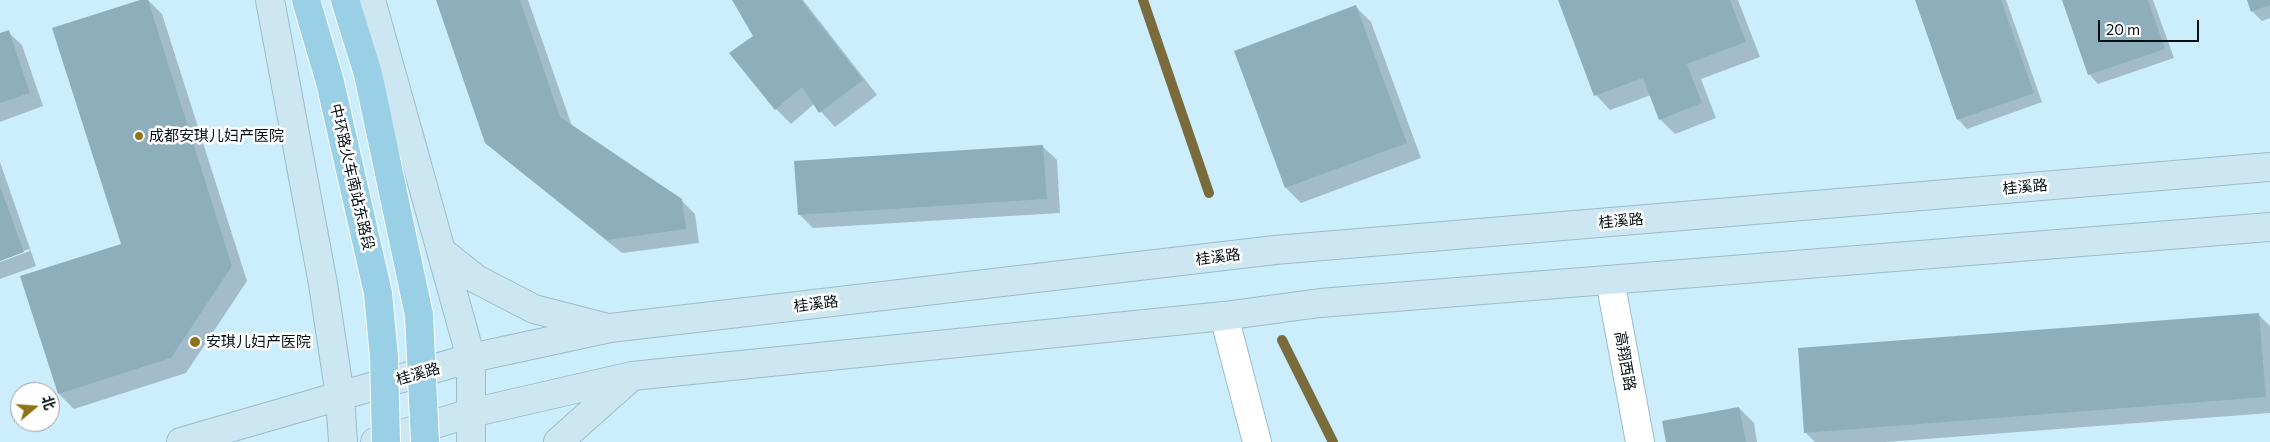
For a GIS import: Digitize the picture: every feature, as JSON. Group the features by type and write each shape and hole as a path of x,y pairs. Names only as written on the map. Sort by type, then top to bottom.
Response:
{"main road":[{"path":"270,0 323,284 340,396 343,442"},
{"name":"中环路火车南站东路段","path":"306,0 330,82 378,293 384,357 386,442"},
{"path":"345,0 368,74 418,315 425,442"},
{"path":"371,0 471,358 470,442"},
{"name":"桂溪路","path":"181,442 471,358 610,328 1275,250 2270,167"},
{"path":"375,442 471,414 632,376 1224,316 1320,303 2270,227"},
{"path":"441,251 476,279 534,309 610,328"},
{"path":"558,442 632,376"}],"street":[{"name":"高翔西路","path":"1610,280 1640,442"},
{"path":"1224,316 1257,442"}],"building":[{"name":"成都安琪儿妇产医院","path":"140,0 148,0 232,266 171,358 60,393 60,382 54,382 20,276 121,244 52,28"},
{"path":"436,0 520,0 560,117 682,199 686,229 607,240 485,143"},
{"path":"732,0 801,0 863,80 819,113 802,87 775,110 729,53 753,36"},
{"path":"1558,0 1730,0 1746,42 1687,64 1702,103 1659,120 1643,78 1594,96"},
{"path":"1915,0 2001,0 2034,93 1957,120"},
{"path":"2062,0 2148,0 2165,49 2088,75"},
{"path":"2247,0 2270,0 2270,5 2251,12"},
{"path":"1356,5 1407,143 1285,188 1234,51"},
{"path":"9,30 30,93 0,103 0,33"},
{"path":"1043,145 1047,199 798,215 794,161"},
{"path":"0,186 24,252 0,261"},
{"path":"2259,313 2266,397 1804,433 1798,348"},
{"path":"1739,407 1746,442 1666,442 1662,421"}],"waterway":[{"path":"1143,0 1209,193"},
{"path":"1282,340 1333,442"}],"place":[{"name":"成都安琪儿妇产医院","path":"139,136"},
{"name":"安琪儿妇产医院","path":"195,342"}]}
